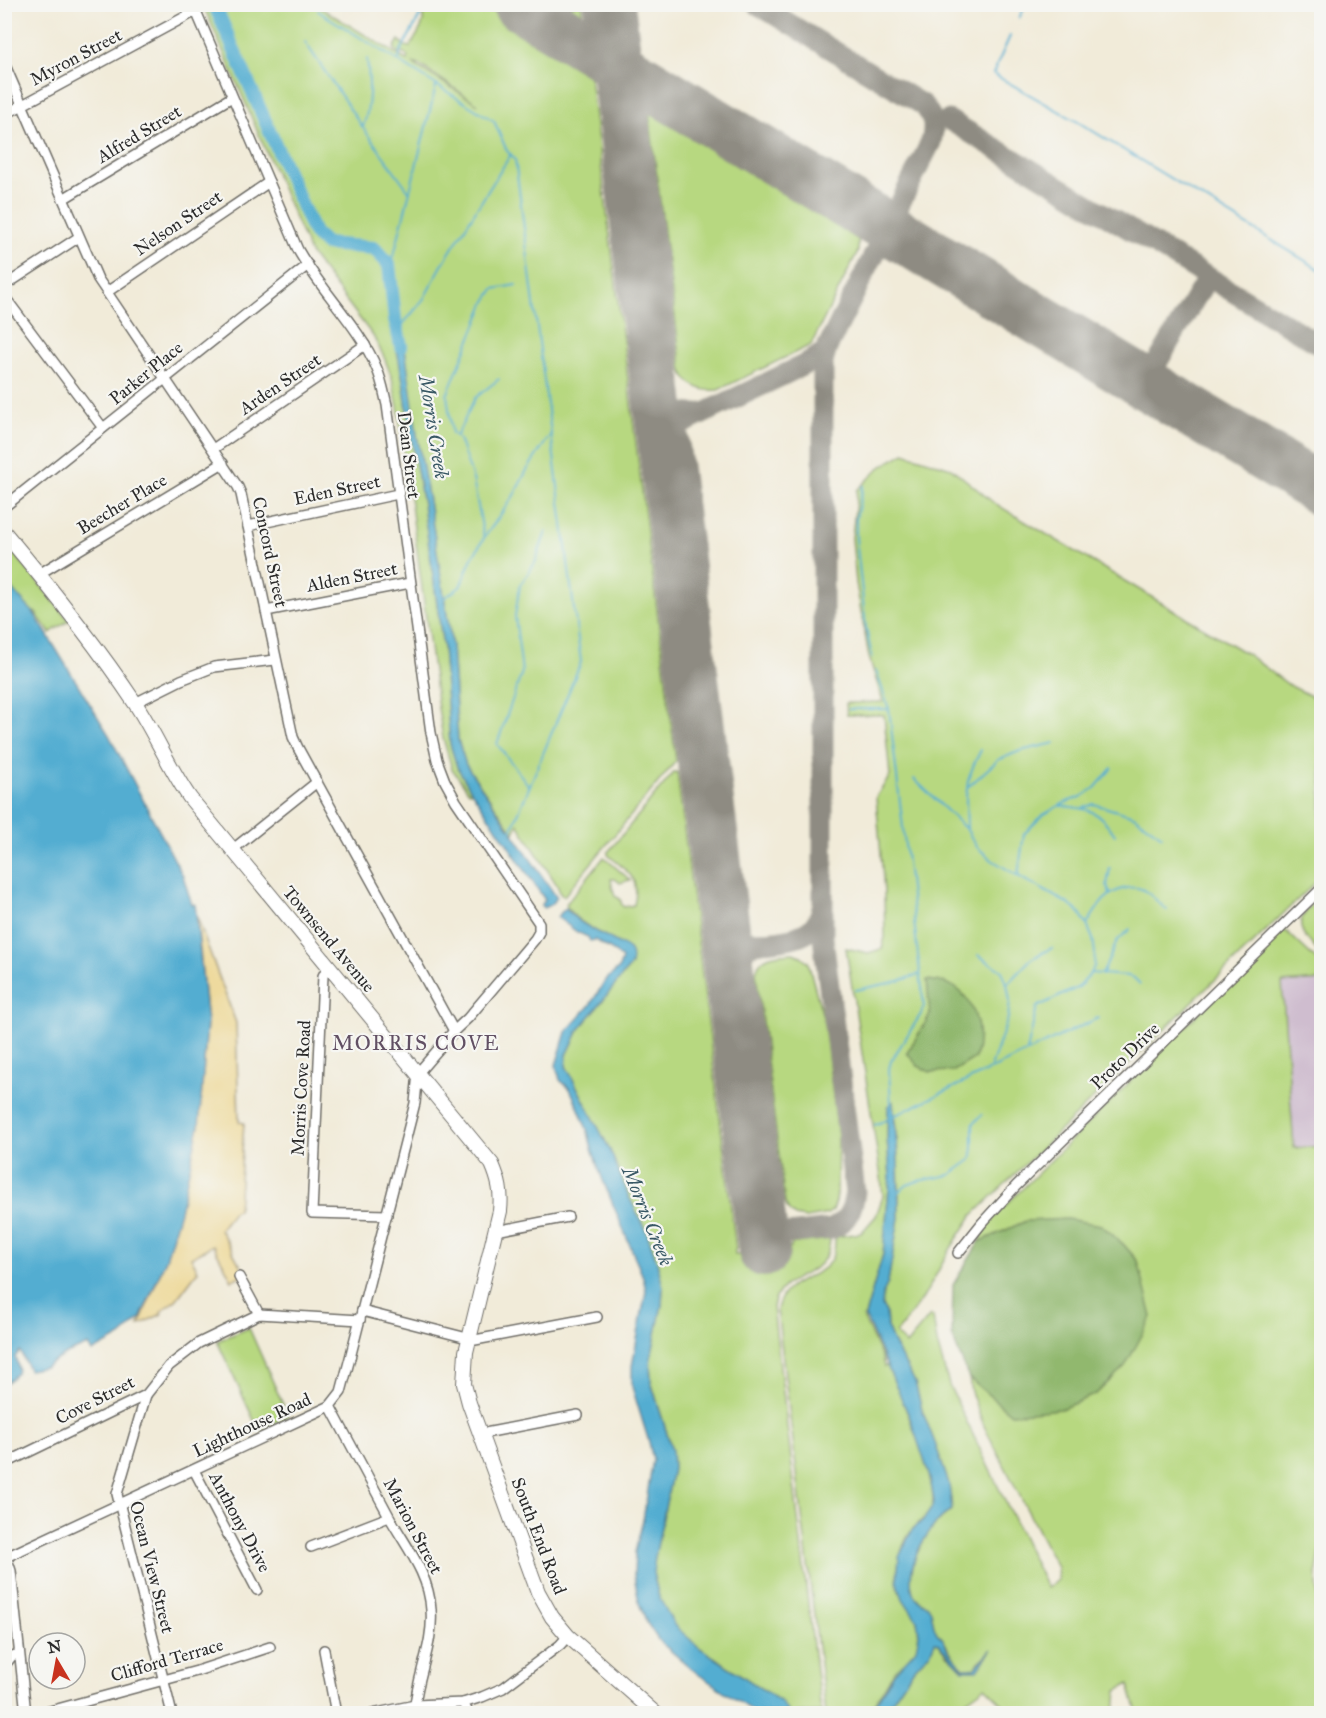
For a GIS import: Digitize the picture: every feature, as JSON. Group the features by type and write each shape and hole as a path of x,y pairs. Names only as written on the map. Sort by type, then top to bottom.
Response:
{"main road":[{"name":"Townsend Avenue","path":"4,532 96,646 144,717 181,785 232,850 492,1164 501,1192 500,1211 468,1338 464,1366 469,1402"},
{"name":"South End Road","path":"469,1402 538,1592 552,1617 568,1636 656,1713"}],"street":[{"name":"Dean Street","path":"194,8 294,240 308,265 365,345 380,376 387,405 431,733 437,760 444,782 540,929 468,1018 454,1031"},
{"name":"Myron Street","path":"4,115 194,8"},
{"name":"Concord Street","path":"4,63 90,263 107,292 224,463 241,494 275,660 297,748 454,1031"},
{"name":"Alfred Street","path":"63,200 232,97"},
{"name":"Nelson Street","path":"107,292 269,182"},
{"path":"4,286 79,237"},
{"name":"Parker Place","path":"4,507 308,265"},
{"path":"4,296 102,429"},
{"name":"Arden Street","path":"213,449 365,345"},
{"name":"Beecher Place","path":"39,574 224,463"},
{"name":"Eden Street","path":"248,526 398,495"},
{"name":"Alden Street","path":"266,610 410,583"},
{"path":"135,703 181,680 214,667 275,660"},
{"path":"232,850 317,782"},
{"name":"Proto Drive","path":"958,1253 1016,1186 1322,888"},
{"name":"Morris Cove Road","path":"328,966 323,976 312,1214 387,1215"},
{"path":"418,1073 454,1031"},
{"name":"Lighthouse Road","path":"5,1555 121,1504 330,1406 340,1392 361,1315 415,1103 418,1073"},
{"path":"496,1231 568,1216"},
{"path":"239,1277 259,1314"},
{"name":"Cove Street","path":"4,1464 146,1395 169,1366 199,1343 259,1314 361,1315 475,1340 597,1317"},
{"name":"Ocean View Street","path":"146,1395 117,1494 172,1713"},
{"name":"Marion Street","path":"330,1406 389,1517 418,1564 429,1589 432,1613 415,1705"},
{"path":"480,1434 578,1415"},
{"name":"Anthony Drive","path":"194,1470 256,1590"},
{"path":"311,1547 389,1517"},
{"path":"5,1555 11,1571 26,1713"},
{"path":"372,1713 415,1705 463,1703 482,1697 503,1688 560,1645 568,1636"},
{"name":"Clifford Terrace","path":"39,1713 197,1671 270,1647"},
{"path":"324,1650 336,1713"},
{"path":"4,1666 12,1656 19,1654"},
{"path":"463,1703 469,1713"}],"shaded area":[{"path":"1321,980 1321,1146 1294,1148 1282,983"}],"green space":[{"path":"203,5 316,5 408,61 407,55 397,52 394,48 399,40 405,46 410,47 422,26 423,16 417,5 483,5 589,70 676,761 564,896 561,895 518,824 514,833 466,765 458,740 452,646 417,435 403,381 443,647 450,744 457,767 472,792 469,792 452,769 443,738 438,708 398,407 392,378 373,336 310,253","holes":["412,63 420,65 478,104"]},
{"path":"550,5 581,5 584,25"},
{"path":"648,105 851,227 858,237 858,251 811,345 718,390 696,387 688,381 682,371"},
{"path":"904,453 951,468 994,503 1247,654 1289,685 1321,701 1321,877 972,1216 923,1298 896,1334 906,1345 930,1316 933,1317 937,1343 949,1385 1047,1588 1058,1580 1057,1568 984,1426 971,1392 969,1378 1011,1413 1138,1261 1101,1225 1026,1221 979,1242 989,1222 1280,932 1286,931 1322,965 1321,980 1282,983 1294,1148 1321,1146 1322,1545 1316,1574 1322,1632 1321,1699 1304,1713 1137,1713 1129,1684 1117,1691 1115,1711 1122,1713 1013,1714 985,1687 949,1713 884,1713 913,1670 930,1653 935,1642 961,1668 977,1669 988,1654 975,1668 962,1668 936,1632 930,1609 916,1598 911,1582 915,1558 920,1546 943,1516 952,1510 949,1484 922,1410 915,1382 894,1344 887,1327 886,1312 882,1306 899,1218 897,1133 892,1103 888,1107 887,1138 890,1177 883,1254 863,1317 884,1367 888,1364 930,1478 932,1506 905,1541 897,1571 897,1583 917,1621 919,1634 914,1652 894,1672 866,1713 826,1713 777,1309 782,1296 791,1287 821,1271 829,1263 834,1253 835,1237 861,1233 876,1216 883,1196 846,948 868,953 882,949 885,937 884,891 876,797 890,776 884,715 847,715 846,703 883,702 869,657 856,583 852,538 857,490 882,466","holes":["930,1015 918,1066 908,1053"]},
{"path":"4,541 69,620 50,633 35,612 31,614 5,581"},
{"path":"674,772 677,772 735,1255 791,1248 792,1243 830,1239 827,1253 821,1263 785,1286 778,1294 773,1307 821,1713 789,1713 780,1701 700,1648 674,1626 659,1597 653,1573 673,1469 672,1450 651,1381 650,1362 662,1305 663,1287 647,1233 610,1150 566,1066 567,1055 579,1030 631,965 628,949 584,923 570,911 566,904 604,857 630,880 620,883 611,879 615,896 620,899 624,907 634,905 636,888 634,881 626,870 608,855 608,852"},
{"path":"1321,894 1321,955 1306,937 1301,924 1306,912"},
{"path":"793,953 808,962 824,1021 838,1137 837,1193 833,1210 827,1214 806,1218 795,1216 785,1203 756,972 765,958"},
{"path":"927,980 944,982 956,988 970,1004 975,1014 978,1047 975,1058 954,1071 930,1072 918,1066 907,1053 930,1015"},
{"path":"1067,1219 1101,1225 1138,1261 1152,1317 1125,1366 1096,1394 1061,1409 1011,1414 969,1378 952,1336 953,1285 979,1242 1026,1221"},
{"path":"249,1328 288,1416 259,1431 217,1341"}],"sand":[{"path":"197,917 236,1023 239,1122 244,1123 238,1210 234,1211 220,1229 245,1274 232,1280 213,1245 191,1257 198,1271 176,1300 161,1312 162,1314 139,1325 166,1259 180,1211 199,1126 207,1023"}],"water":[{"path":"398,330 403,333 417,435 452,646 458,740 466,765 557,898 544,908 541,906 545,900 457,767 450,744 443,647 423,504 394,335"},
{"path":"4,581 34,613 109,735 183,876 192,905 195,904 207,1023 199,1126 180,1211 166,1259 140,1319 121,1336 92,1352 88,1345 64,1355 45,1367 29,1370 20,1351 15,1357 17,1373 5,1384"},
{"path":"566,908 582,923 626,947 632,956 631,965 579,1030 567,1055 566,1066 610,1150 647,1233 663,1287 662,1305 650,1363 651,1382 672,1450 673,1469 653,1573 659,1597 675,1626 700,1648 780,1701 789,1713 756,1713 698,1674 659,1641 647,1623 639,1603 634,1575 635,1552 653,1459 632,1387 632,1366 646,1291 643,1277 602,1178 579,1109 570,1089 560,1080 556,1065 566,1032 590,1005 606,980 619,968 622,959 595,940 590,941 588,937 557,917"},
{"path":"893,1102 898,1160 899,1218 882,1306 886,1312 887,1327 894,1344 915,1382 922,1410 949,1484 952,1510 935,1525 920,1546 912,1570 911,1582 916,1598 930,1609 936,1632 962,1668 975,1668 992,1649 978,1670 963,1670 935,1642 930,1653 913,1670 884,1713 866,1714 874,1706 894,1673 916,1649 919,1634 917,1620 903,1599 897,1581 899,1557 912,1530 924,1519 934,1501 930,1478 910,1418 865,1316 883,1254 890,1177 887,1138 888,1107"}],"waterway":[{"name":"Morris Creek","path":"214,4 314,233 326,244 374,248 389,265 395,319 401,346"},
{"path":"399,60 400,52 420,16 413,4"},
{"path":"1019,18 1026,4"},
{"path":"318,11 494,121 507,151 515,159 581,662 511,831"},
{"path":"1010,36 993,74 1078,122 1322,271"},
{"path":"305,42 409,191"},
{"path":"363,127 369,94 367,59"},
{"path":"389,265 395,251 436,86"},
{"path":"398,330 423,300 445,260 511,154"},
{"path":"484,538 473,479 459,439 452,433 447,395 486,301 494,289 516,285"},
{"path":"457,435 475,398 499,379"},
{"path":"444,598 460,587 471,560 484,538 513,497 527,470 551,434"},
{"path":"863,486 856,518 856,538 866,628 872,657"},
{"path":"529,786 497,744 522,672 515,616 520,585 535,563 546,532"},
{"path":"876,671 889,709 924,1006 891,1061 889,1069 891,1105"},
{"path":"849,709 888,709"},
{"path":"969,786 998,760 1020,751 1055,743"},
{"path":"981,750 968,781 966,796 967,830 977,847 992,860 1067,903 1080,913 1093,939 1094,967 1079,987 1037,1007 1027,1051"},
{"path":"1018,875 1024,834 1043,815 1095,788 1112,768"},
{"path":"914,779 966,829"},
{"path":"1083,808 1094,804 1134,816 1162,836"},
{"path":"1061,806 1093,812 1110,827 1115,835"},
{"path":"1110,868 1107,885 1110,894"},
{"path":"1087,925 1108,897 1127,888 1143,890 1167,910"},
{"path":"1102,975 1117,941 1130,929"},
{"path":"1008,983 1031,959 1052,948"},
{"path":"978,955 1002,971 1010,1001 1008,1018 990,1070"},
{"path":"1090,973 1128,976 1140,984"},
{"path":"856,990 920,974"},
{"path":"875,1125 1098,1018"},
{"path":"897,1193 907,1185 918,1181 950,1175 971,1160 973,1124 982,1115"}],"taxiway":[{"path":"757,4 923,105 931,118 933,127 931,142 827,348 823,362 823,938 855,1192 849,1213 832,1229 762,1237"},
{"path":"949,120 1322,346"},
{"path":"1144,385 1208,277"},
{"path":"664,456 671,434 682,424 810,362 827,348"},
{"path":"656,389 675,409 687,414 702,413"},
{"path":"722,918 742,938 767,942 805,933 818,920 822,908"},
{"path":"729,978 739,955 748,947 761,942"}],"runway":[{"path":"518,4 1322,491"},
{"path":"609,4 764,1251"}],"district":[{"name":"MORRIS COVE","path":"416,1043"}]}
